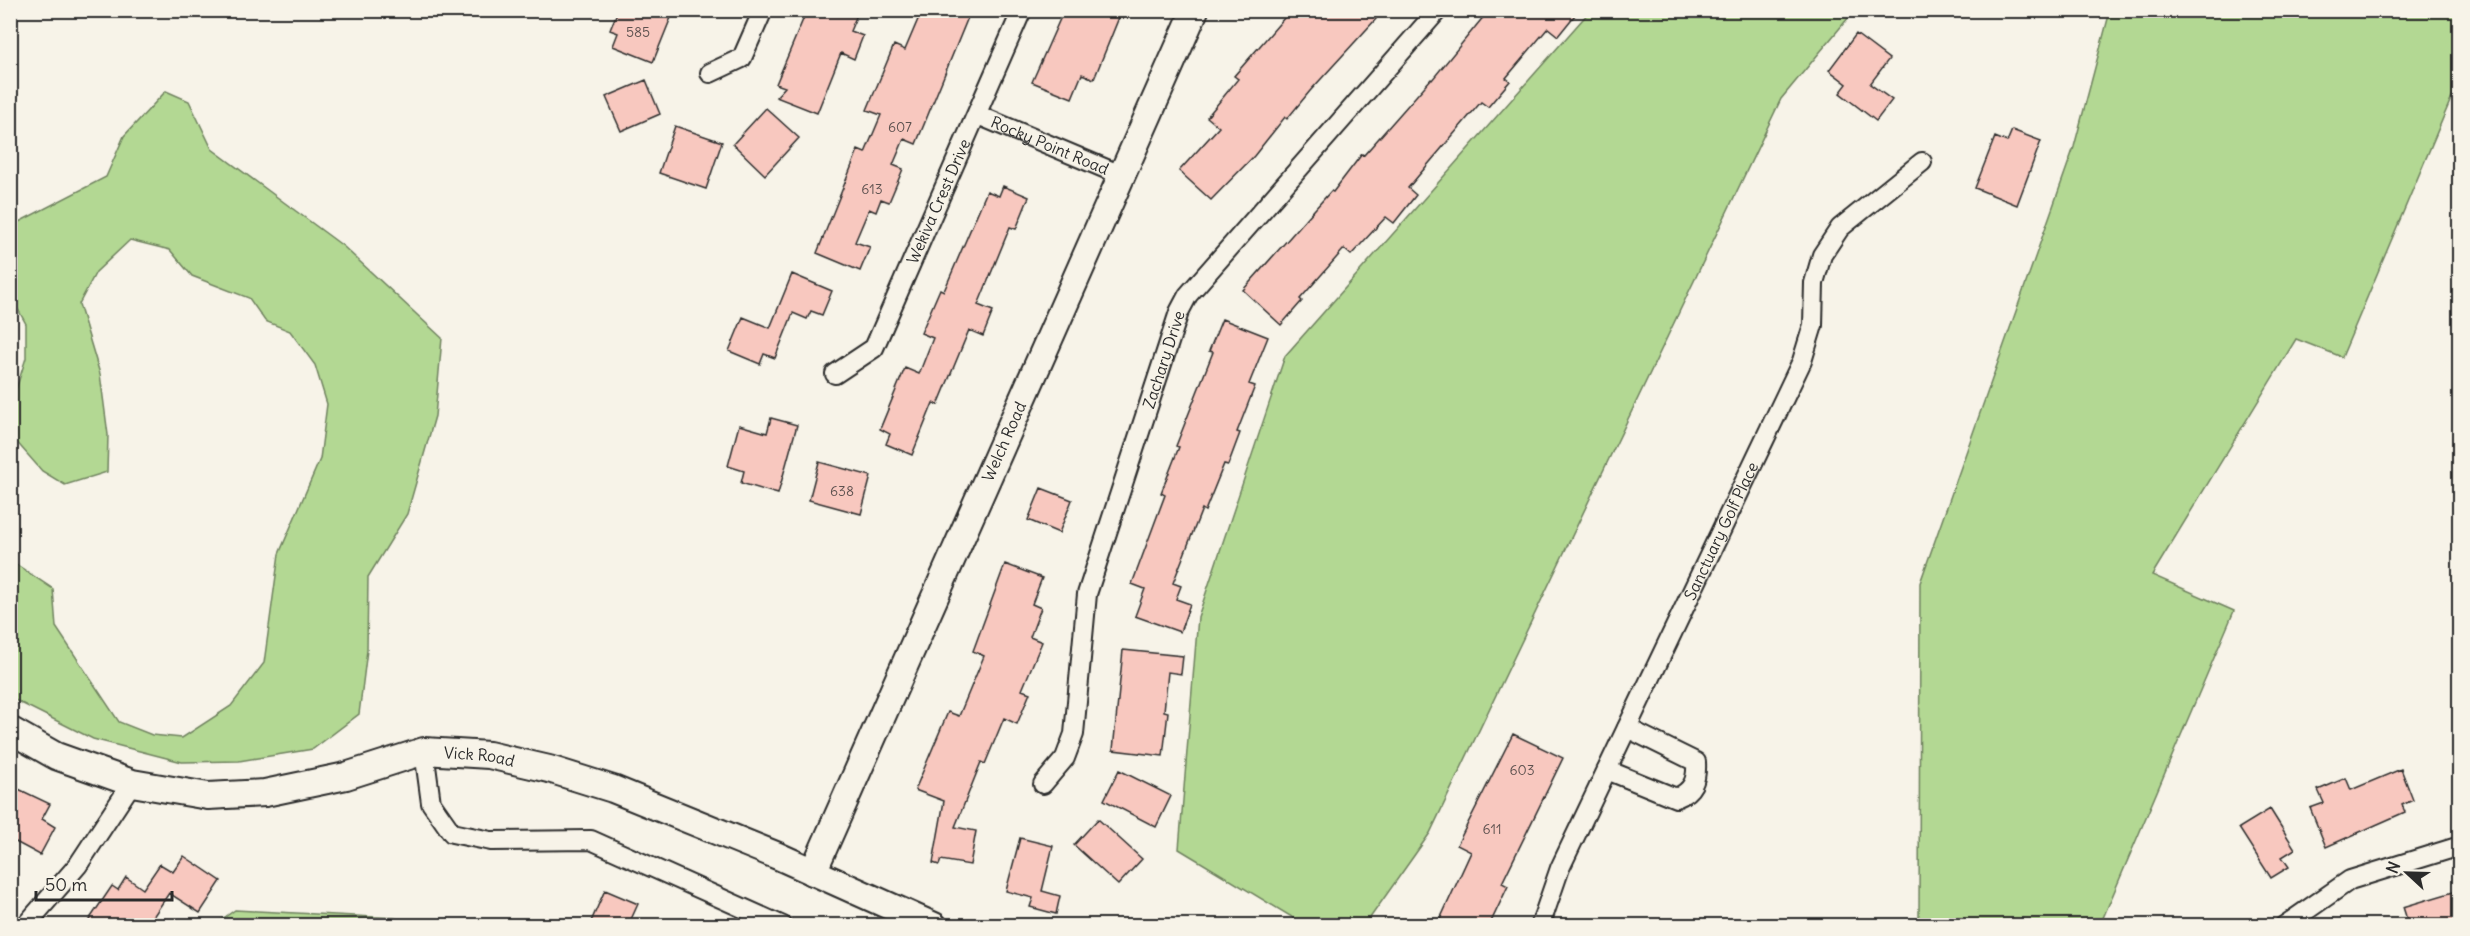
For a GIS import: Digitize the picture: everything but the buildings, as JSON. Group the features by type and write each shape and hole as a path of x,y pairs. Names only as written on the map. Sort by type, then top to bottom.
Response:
{"street":[{"path":"710,73 742,58 764,10"},
{"name":"Wekiva Crest Drive","path":"835,374 874,348 978,115 1022,10"},
{"name":"Welch Road","path":"813,872 1195,10"},
{"name":"Zachary Drive","path":"1043,784 1065,758 1074,734 1087,594 1179,312 1188,296 1438,10"},
{"name":"Rocky Point Road","path":"978,115 1123,176"},
{"name":"Sanctuary Golf Place","path":"1540,926 1560,868 1802,361 1813,325 1814,283 1822,255 1840,228 1922,162"},
{"path":"1607,770 1677,798 1688,793 1696,776 1696,762 1627,728"},
{"name":"Vick Road","path":"10,730 56,756 132,783 208,796 265,794 346,776 424,751 489,755 549,769 613,789 813,872 934,926"},
{"path":"424,751 430,802 452,833 491,841 591,840 783,926"},
{"path":"25,926 78,865 132,783"},
{"path":"2284,926 2350,880 2460,846"}],"green space":[{"path":"1590,11 1854,11 1781,99 1430,833 1365,925 1305,925 1179,849 1198,617 1285,356"},
{"path":"2110,11 2459,12 2459,80 2342,357 2296,339 2152,575 2234,611 2100,925 1919,925 1920,583 2074,147"},
{"path":"166,91 189,101 212,149 343,246 442,338 435,416 407,514 368,577 367,650 359,714 313,749 239,761 182,762 93,739 11,698 11,561 53,589 56,627 119,722 152,735 182,738 231,706 264,663 279,554 320,459 327,404 315,365 290,331 265,321 249,298 192,276 170,250 130,240 96,272 79,304 100,374 108,435 107,472 65,485 42,471 14,439 11,405 26,358 26,324 11,300 11,226 106,177 124,136"},
{"path":"235,910 394,918 421,925 214,925"}]}
